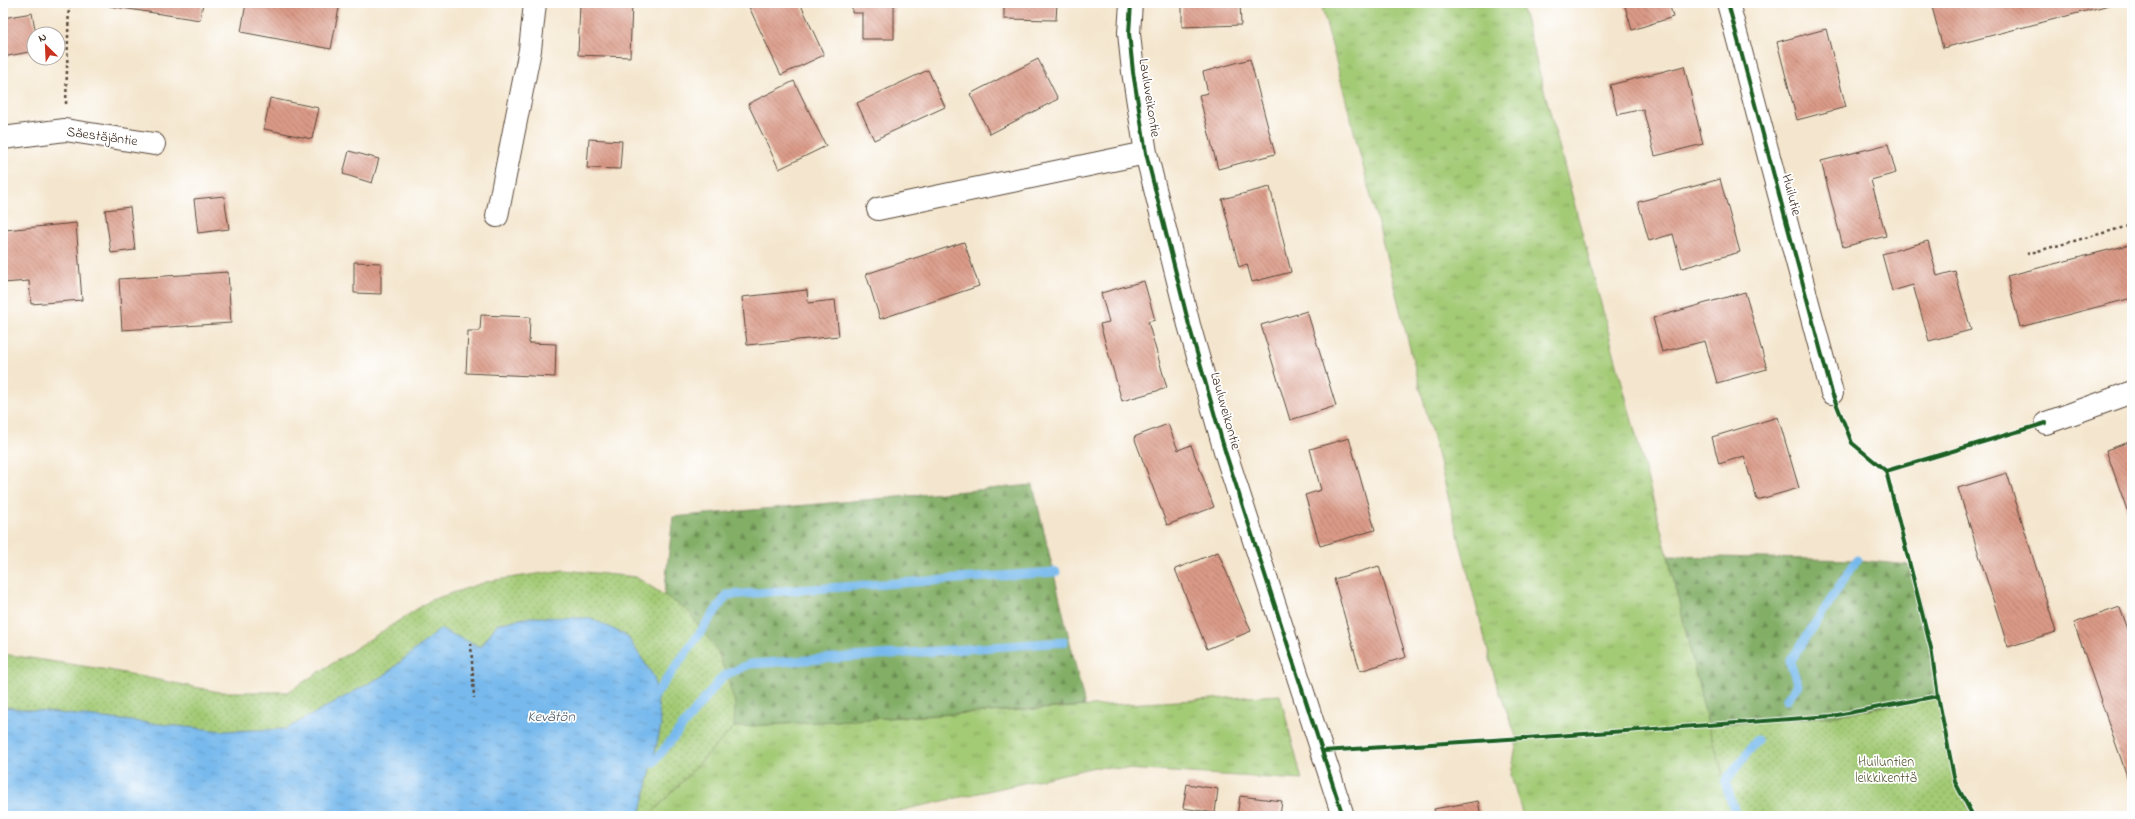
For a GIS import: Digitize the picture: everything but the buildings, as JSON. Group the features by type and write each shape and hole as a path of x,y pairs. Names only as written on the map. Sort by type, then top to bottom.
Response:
{"street":[{"path":"497,216 530,50 535,3"},
{"name":"Lauluveikontie","path":"1131,3 1129,33 1132,72 1146,153 1189,325 1225,451 1343,816"},
{"name":"Huilutie","path":"1728,3 1832,393"},
{"name":"Säestäjäntie","path":"3,138 65,130 154,144"},
{"path":"878,209 1146,153"},
{"path":"2046,423 2132,392"}],"path":[{"path":"65,130 69,3"},
{"path":"2027,254 2132,224"},
{"path":"472,643 474,698"}],"green space":[{"path":"1321,3 1521,3 1668,556 1708,725 1736,816 1523,816 1511,775 1517,739 1496,682"},
{"path":"1033,485 1085,706 734,727 735,703 664,595 673,517"},
{"path":"1668,556 1857,560 1909,565 1931,648 1938,696 1832,716 1708,725"},
{"name":"Kevätön","path":"564,570 636,577 687,610 718,652 735,703 734,727 649,816 3,816 3,654 109,670 219,692 288,692 431,600 489,581"},
{"path":"1280,695 1302,780 1095,767 876,816 649,816 734,727"},
{"name":"Huiluntien leikkikenttä","path":"1938,696 1955,782 1973,816 1736,816 1708,725 1832,716"}],"water":[{"name":"Kevätön","path":"530,617 591,618 627,636 654,677 661,726 640,816 3,816 3,707 223,731 286,729 386,674 440,629 481,647 497,624"}],"waterway":[{"path":"1786,700 1798,685 1790,662 1857,560"},
{"path":"656,694 727,595 1056,572"},
{"path":"653,763 723,676 750,664 1064,642"},
{"path":"1736,816 1725,782 1757,740"}],"cycle path":[{"path":"1131,3 1129,33 1133,72 1146,153 1189,325 1225,451 1343,816"},
{"path":"1728,3 1832,393 1852,443 1886,471 1931,648 1938,696 1955,782 1973,816"},
{"path":"1886,471 2046,423"},
{"path":"1323,751 1832,716 1938,696"}]}
